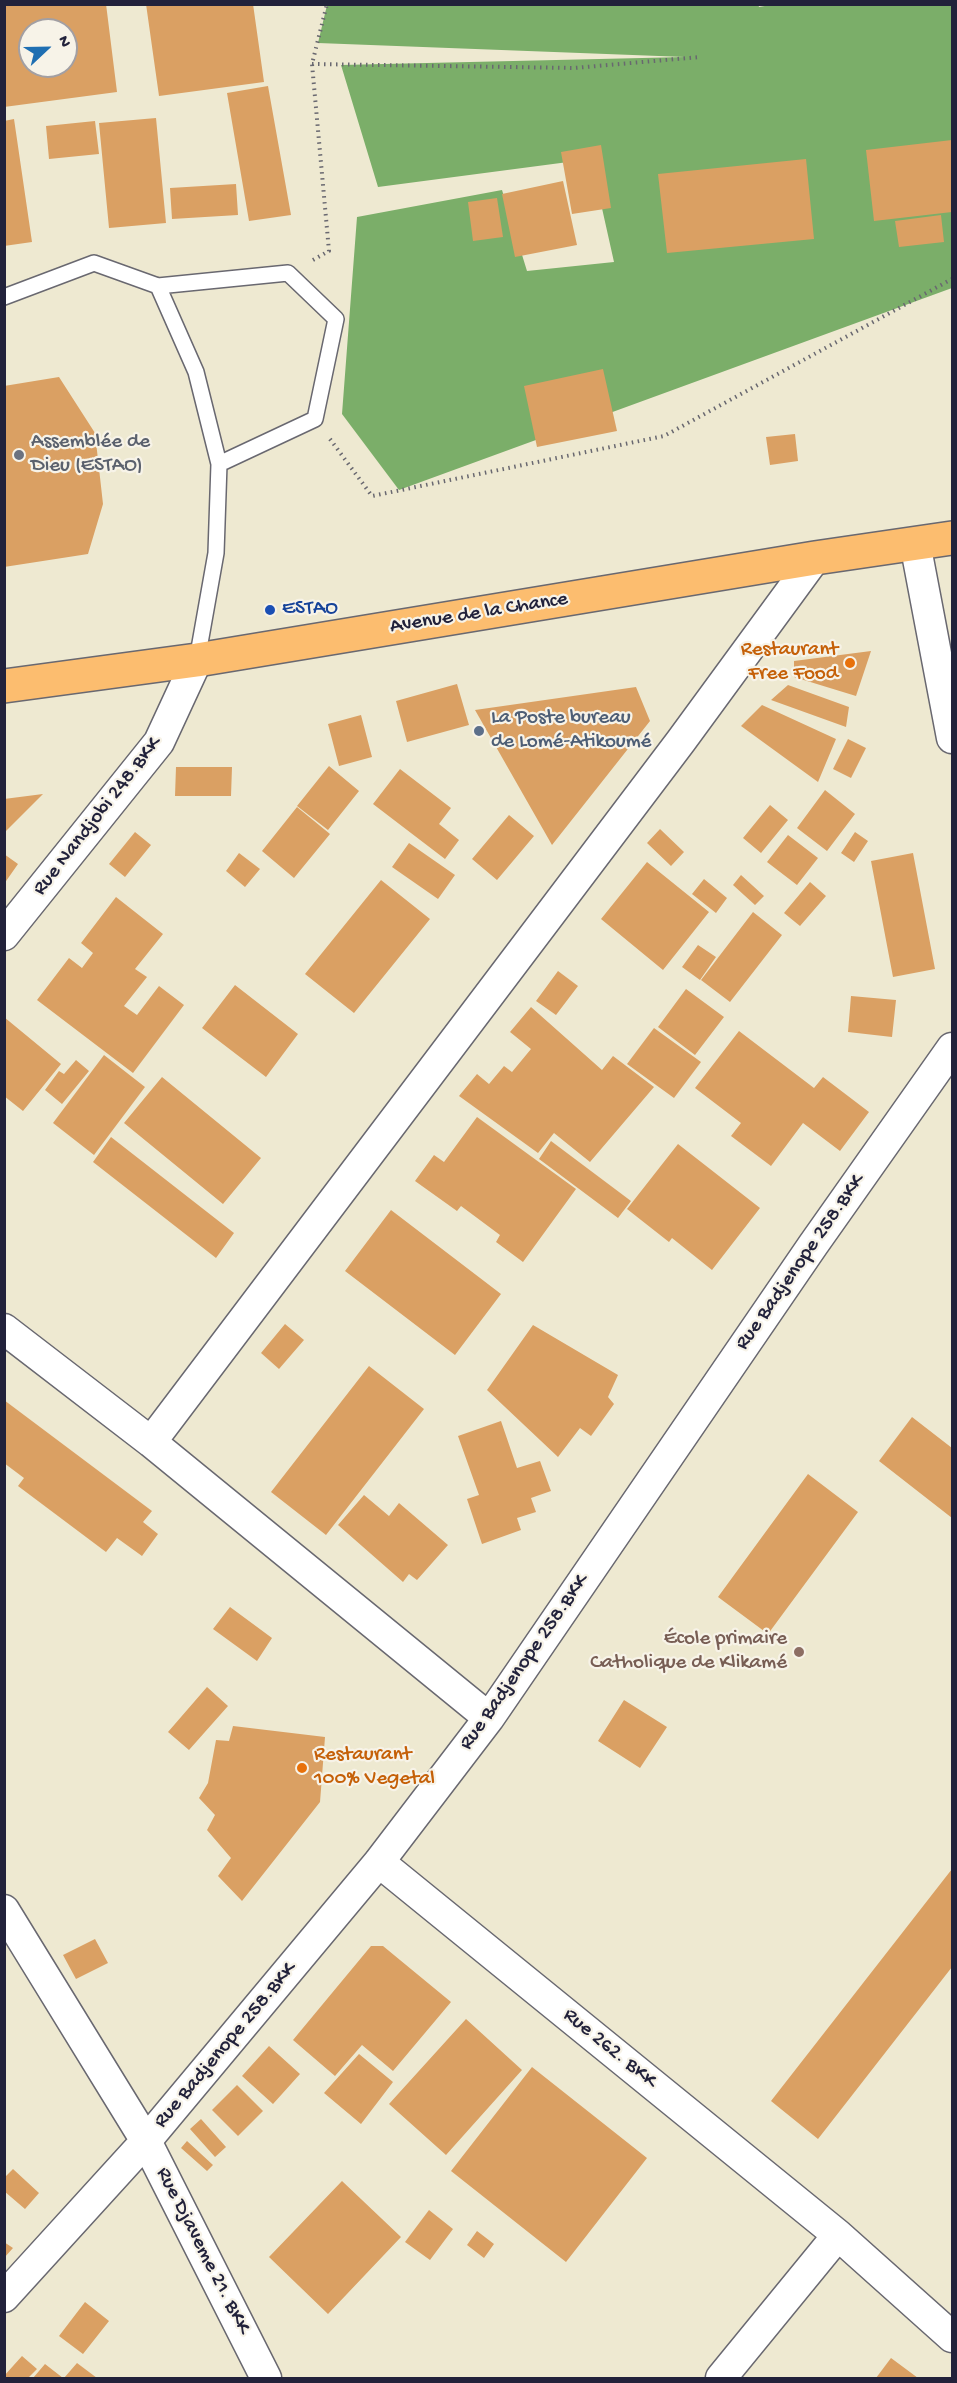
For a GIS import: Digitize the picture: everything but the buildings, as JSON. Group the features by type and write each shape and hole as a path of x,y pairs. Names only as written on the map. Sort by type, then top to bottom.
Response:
{"main road":[{"name":"Avenue de la Chance","path":"4,686 197,660 815,558 952,538"}],"street":[{"path":"915,543 952,738"},
{"path":"151,1442 681,741 815,558"},
{"name":"Rue Nandjobi 248.BKK","path":"4,935 159,742 197,660"},
{"name":"Rue Badjenope 258.BKK","path":"4,2297 146,2141 379,1862 489,1718 806,1255 952,1048"},
{"path":"4,1329 151,1442 489,1718"},
{"name":"Rue 262. BKK","path":"379,1862 838,2235 952,2337"},
{"name":"Rue Djaveme 21. BKK","path":"4,1911 146,2141 266,2379"},
{"path":"721,2379 838,2235"}],"lane":[{"path":"4,297 94,263 158,286 288,273 336,319 315,419 219,464"},
{"path":"158,286 196,372 219,464 216,553 197,660"}],"path":[{"path":"288,273 329,251 312,64 327,4"},
{"path":"312,64 574,68 700,57"},
{"path":"315,419 372,496 664,436 952,279"}],"green space":[{"path":"758,4 759,7 776,4 952,5 952,288 399,490 342,414 357,217 502,190 527,271 614,262 591,159 378,187 341,65 685,57 318,43 327,5"}],"place":[{"name":"Assemblée de Dieu (ESTAO)","path":"19,455"},
{"name":"ESTAO","path":"270,610"},
{"name":"Restaurant Free Food","path":"850,663"},
{"name":"La Poste bureau de Lomé-Atikoumé","path":"479,731"},
{"name":"École primaire Catholique de Klikamé","path":"799,1652"},
{"name":"Restaurant 100% Vegetal","path":"302,1768"}]}
